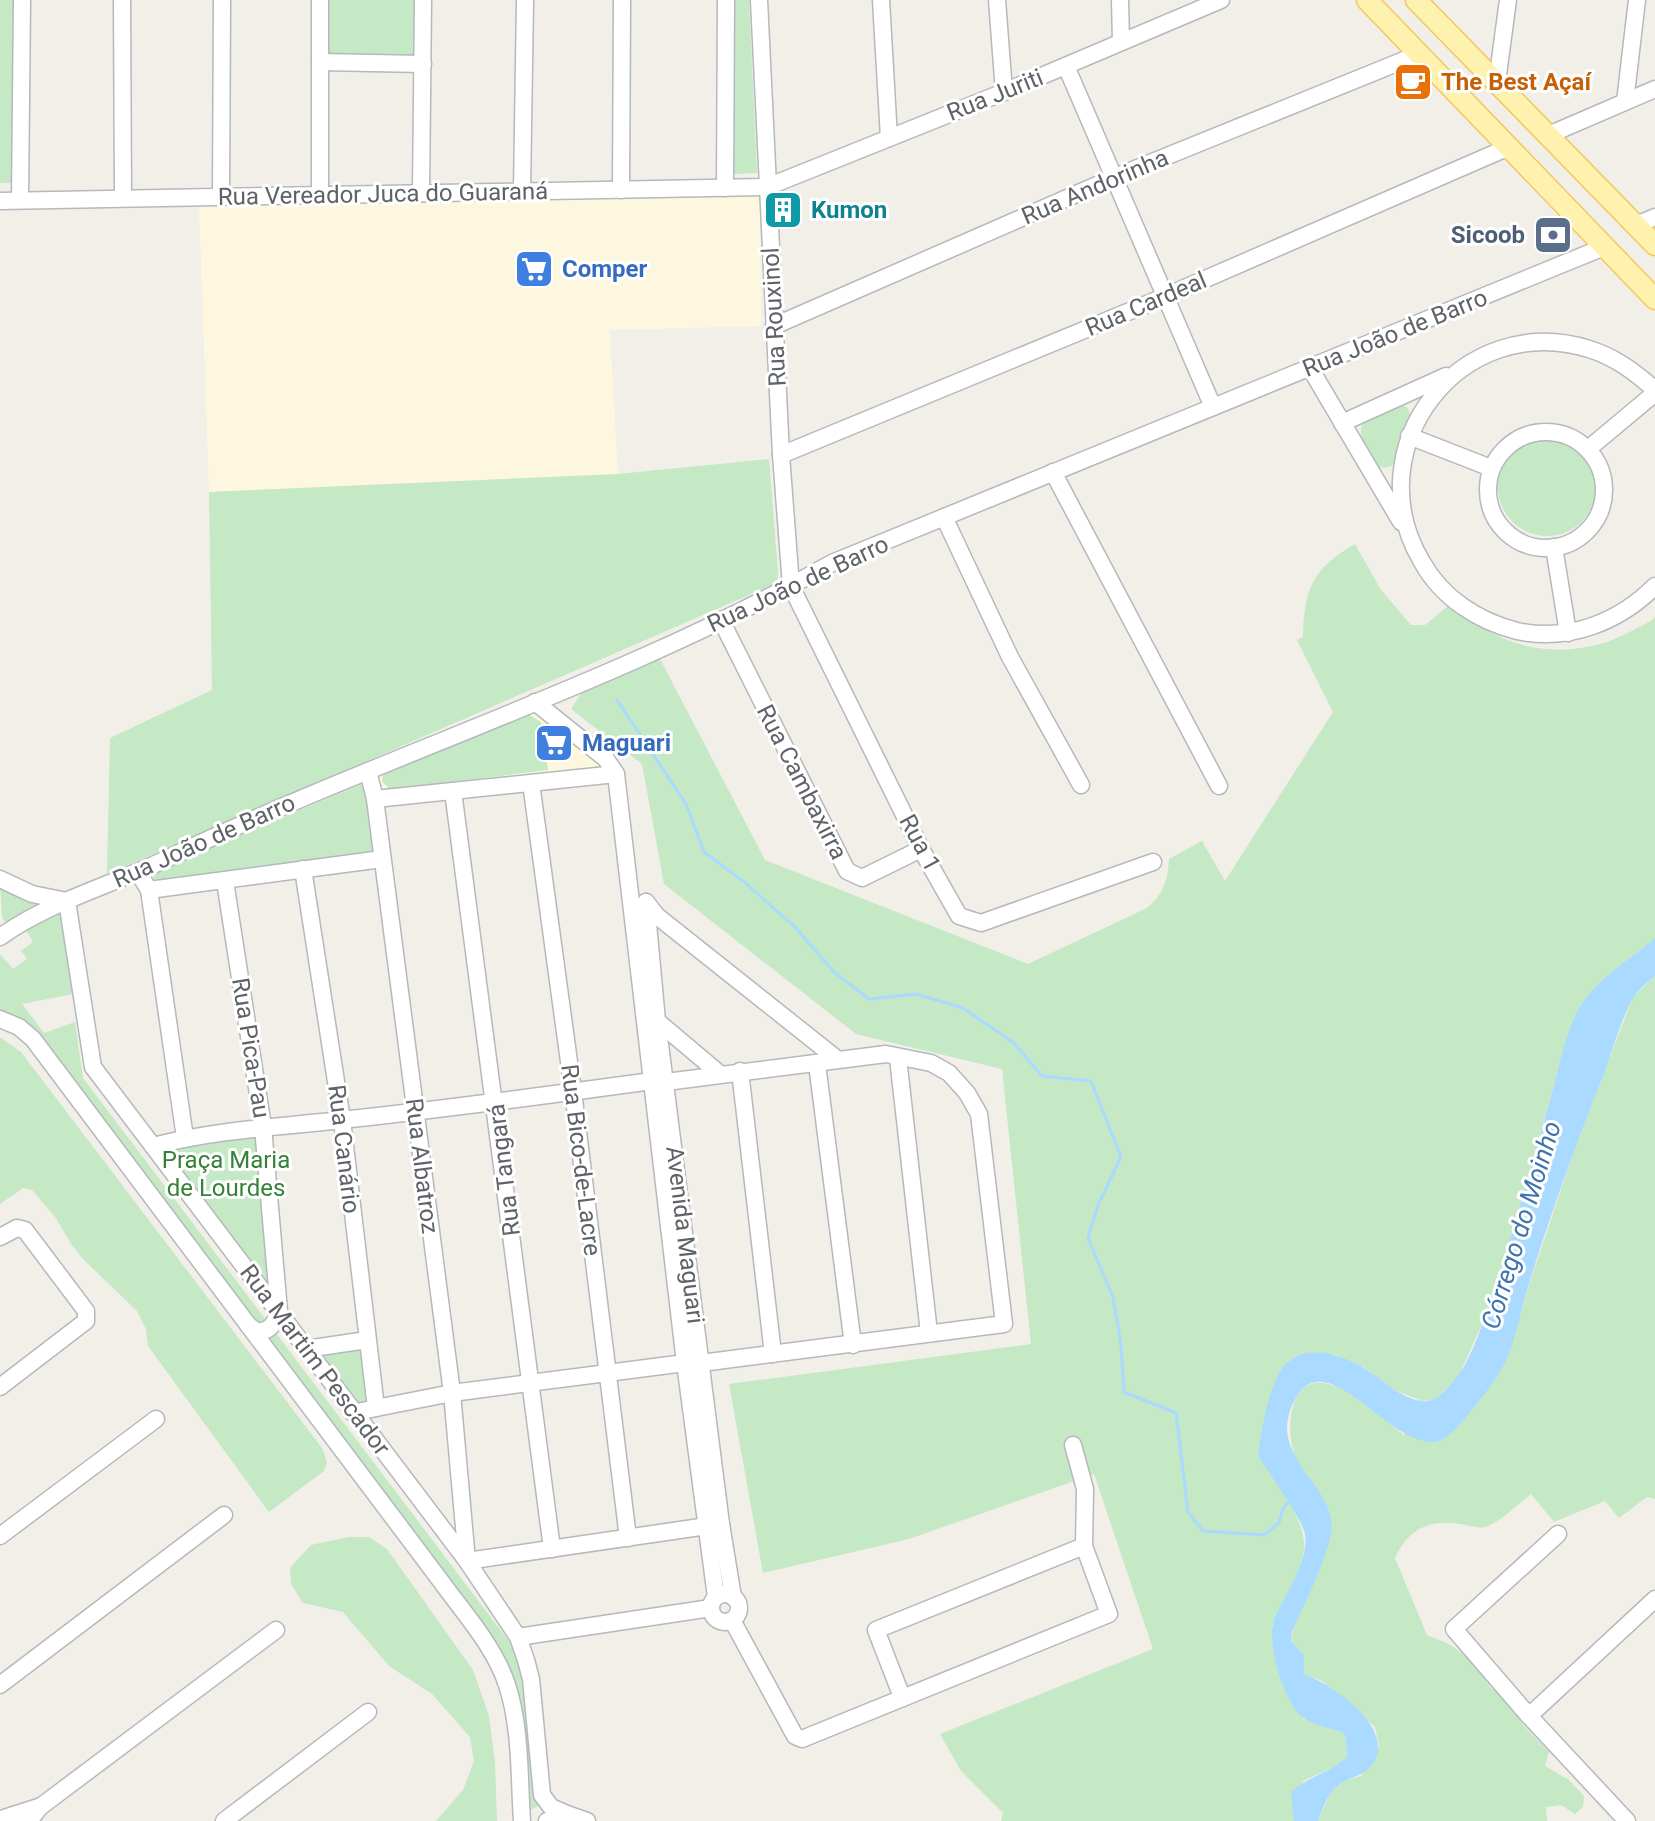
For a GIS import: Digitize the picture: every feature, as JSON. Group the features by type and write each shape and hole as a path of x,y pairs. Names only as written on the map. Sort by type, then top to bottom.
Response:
{"main road":[{"path":"1367,0 1655,299"},
{"path":"1404,0 1420,17 1441,27"},
{"path":"1416,0 1546,136 1646,221 1655,245"}],"street":[{"path":"20,200 22,0"},
{"path":"122,0 123,198"},
{"path":"221,197 222,0"},
{"path":"320,0 320,195"},
{"path":"421,193 423,0"},
{"path":"522,191 525,0"},
{"path":"621,190 622,0"},
{"path":"725,188 726,0"},
{"name":"Rua Rouxinol","path":"759,0 781,455 791,586"},
{"path":"881,0 889,138"},
{"path":"997,0 1004,92"},
{"path":"1120,0 1121,42"},
{"name":"Rua Juriti","path":"767,187 1004,92 1221,0"},
{"path":"1497,82 1508,0"},
{"path":"1625,102 1637,0"},
{"name":"Rua Andorinha","path":"774,326 1113,178 1419,54"},
{"path":"320,62 423,64"},
{"path":"1066,66 1213,407"},
{"path":"1546,136 1655,89"},
{"name":"Rua Cardeal","path":"781,455 1164,297 1509,147"},
{"name":"Rua Vereador Juca do Guaraná","path":"0,201 767,187"},
{"name":"Rua João de Barro","path":"4,929 138,872 276,807 599,678 791,586 832,563 1604,247"},
{"path":"1342,423 1484,356 1509,347 1563,343 1614,359 1637,373 1655,392 1588,449"},
{"path":"1310,368 1427,571 1441,589 1468,610 1499,626 1522,632 1568,633 1619,615 1655,586"},
{"path":"1413,428 1436,392 1461,369"},
{"path":"1372,475 1395,471 1403,456 1418,413 1403,396"},
{"path":"1413,428 1491,468"},
{"path":"1534,432 1554,432 1572,438 1588,449 1598,463 1604,480 1604,498 1599,515 1590,529 1576,540 1541,548 1523,544 1508,534 1496,520 1489,504 1487,485 1491,468 1501,451 1516,439 1534,432"},
{"path":"1403,456 1401,506 1406,530"},
{"path":"1053,472 1219,786"},
{"path":"944,517 1010,657 1081,785"},
{"path":"1554,547 1568,633"},
{"name":"Rua 1","path":"791,586 921,849 959,916 981,923 1153,862"},
{"name":"Rua Cambaxirra","path":"721,620 847,871 862,878 921,849"},
{"path":"375,799 616,774 606,759 535,702"},
{"name":"Rua Albatroz","path":"368,771 375,799 452,1393 467,1561"},
{"name":"Avenida Maguari","path":"616,774 627,878 642,911 657,1021 659,1081"},
{"name":"Rua Bico-de-Lacre","path":"531,783 573,1091 628,1538"},
{"name":"Rua Tangará","path":"453,791 552,1549"},
{"path":"149,890 382,859"},
{"name":"Rua Canário","path":"303,869 342,1120 376,1408"},
{"path":"138,872 149,890 185,1138"},
{"path":"0,879 32,894 67,901"},
{"name":"Rua Pica-Pau","path":"225,881 263,1127 279,1311"},
{"path":"32,894 42,904 42,912"},
{"name":"Rua Martim Pescador","path":"67,901 93,1067 467,1561 518,1637 531,1679 542,1795 551,1807 587,1821"},
{"path":"642,911 837,1059"},
{"name":"Avenida Maguari","path":"642,911 659,1081 714,1525 720,1601 739,1609 732,1620"},
{"name":"Rua Martim Pescador","path":"1,1018 33,1039 440,1580 494,1658 512,1702 522,1821"},
{"path":"657,1021 720,1074"},
{"path":"153,1146 185,1138 263,1127 886,1054 931,1063 949,1073 967,1093 979,1114 1004,1324 853,1345 529,1382 452,1393 353,1413"},
{"path":"898,1058 929,1333"},
{"path":"817,1064 853,1345"},
{"path":"740,1071 773,1354"},
{"path":"0,1237 17,1228 25,1230 86,1311 86,1321 0,1387"},
{"path":"247,1324 256,1331 266,1330 274,1325 279,1311"},
{"path":"306,1349 367,1340"},
{"path":"0,1536 156,1419"},
{"path":"720,1601 713,1616 720,1621 732,1620 795,1736 802,1739 1109,1614 1084,1546 1085,1489 1073,1445"},
{"path":"0,1685 224,1515"},
{"path":"467,1561 714,1525"},
{"path":"1558,1534 1454,1629 1529,1716 1627,1821"},
{"path":"902,1697 876,1630 1084,1546"},
{"path":"1529,1716 1655,1599"},
{"path":"518,1637 720,1601"},
{"path":"29,1821 40,1807 276,1630"},
{"path":"224,1821 368,1712"},
{"path":"3,1817 40,1807"},
{"path":"547,1821 567,1814"}],"shaded area":[{"path":"760,195 761,326 610,330 618,474 209,492 199,205"},
{"path":"528,709 607,767 379,795 376,773"}],"green space":[{"path":"0,0 19,0 17,183 0,183"},
{"path":"328,0 417,0 417,56 328,55"},
{"path":"730,0 749,0 757,173 729,174"},
{"path":"1398,404 1407,407 1412,418 1405,444 1392,465 1385,468 1377,466 1364,444 1361,432 1364,420"},
{"path":"1547,438 1566,441 1582,452 1593,468 1596,487 1593,506 1582,522 1566,533 1547,536 1528,533 1512,522 1501,506 1498,487 1501,468 1512,452 1528,441"},
{"path":"769,459 778,572 777,581 770,586 107,874 110,738 212,690 209,492 618,474"},
{"path":"1355,544 1381,590 1411,625 1425,625 1449,605 1503,638 1522,645 1561,650 1604,643 1655,617 1655,938 1592,991 1567,1040 1508,1247 1482,1324 1458,1377 1436,1399 1422,1401 1394,1390 1365,1368 1336,1355 1315,1352 1289,1360 1278,1376 1258,1456 1290,1503 1302,1530 1304,1544 1297,1573 1272,1625 1303,1719 1342,1732 1346,1739 1347,1757 1338,1765 1303,1781 1294,1821 1001,1821 1003,1813 961,1771 940,1734 1153,1649 1094,1474 909,1539 763,1573 729,1384 1031,1344 1002,1069 856,1034 664,884 642,764 571,709 582,692 660,659 765,860 1028,964 1147,908 1164,886 1169,859 1202,841 1225,881 1333,712 1297,640 1303,637 1309,592 1320,571"},
{"path":"525,712 541,722 548,770 390,790 382,781 383,772"},
{"path":"367,782 377,850 371,856 155,881 152,872"},
{"path":"0,883 37,902 38,906 5,922"},
{"path":"65,909 73,994 22,1004 44,1033 75,1022 83,1078 514,1648 525,1684 530,1720 533,1794 538,1806 531,1810 522,1718 506,1665 38,1036 0,1013 0,954 13,969 27,959 21,951 33,942 24,927"},
{"path":"1655,976 1655,1499 1647,1497 1619,1518 1605,1501 1554,1522 1531,1494 1485,1527 1439,1523 1421,1528 1406,1540 1395,1558 1427,1635 1449,1644 1471,1660 1491,1688 1517,1706 1521,1723 1549,1752 1545,1766 1569,1780 1584,1796 1583,1807 1575,1814 1561,1805 1546,1807 1547,1821 1318,1821 1331,1792 1344,1781 1361,1776 1379,1746 1375,1727 1322,1681 1304,1674 1304,1655 1291,1641 1321,1497 1294,1454 1290,1430 1294,1404 1307,1386 1318,1383 1332,1385 1361,1400 1404,1435 1508,1356 1572,1157 1633,997"},
{"path":"0,1037 21,1052 322,1448 327,1462 324,1471 269,1512 148,1346 146,1329 137,1311 83,1259 56,1218 32,1190 23,1188 0,1204"},
{"name":"Praça Maria de Lourdes","path":"262,1128 277,1308 154,1147"},
{"path":"363,1346 368,1404 358,1406 314,1353"},
{"path":"349,1537 369,1537 387,1549 473,1670 489,1716 495,1763 497,1821 436,1821 463,1790 474,1761 470,1737 432,1694 389,1666 343,1612 303,1603 291,1584 290,1568 311,1545"}],"water":[{"name":"Córrego do Moinho","path":"1655,938 1655,976 1636,994 1626,1013 1554,1207 1511,1348 1484,1395 1459,1425 1441,1440 1423,1441 1404,1433 1345,1391 1326,1383 1310,1384 1296,1398 1288,1417 1287,1434 1292,1449 1326,1504 1331,1518 1329,1544 1291,1641 1304,1655 1304,1674 1346,1698 1370,1724 1377,1738 1378,1752 1368,1769 1335,1789 1318,1821 1294,1821 1291,1792 1347,1757 1346,1739 1342,1732 1310,1722 1295,1709 1283,1686 1272,1642 1274,1620 1300,1567 1305,1545 1305,1534 1298,1518 1258,1456 1261,1433 1277,1377 1290,1360 1318,1352 1356,1364 1414,1399 1432,1400 1448,1387 1472,1351 1492,1296 1573,1020 1598,984"}],"waterway":[{"path":"617,700 686,804 704,852 743,881 795,927 834,972 869,999 916,994 963,1008 1014,1043 1042,1076 1091,1081 1121,1157 1098,1205 1088,1238 1113,1297 1121,1345 1124,1392 1176,1413 1188,1512 1203,1531 1264,1535 1279,1523 1283,1508 1290,1501"}],"place":[{"name":"The Best Açaí","path":"1413,82"},
{"name":"Kumon","path":"783,210"},
{"name":"Sicoob","path":"1553,235"},
{"name":"Comper","path":"534,269"},
{"name":"Maguari","path":"554,743"}]}
